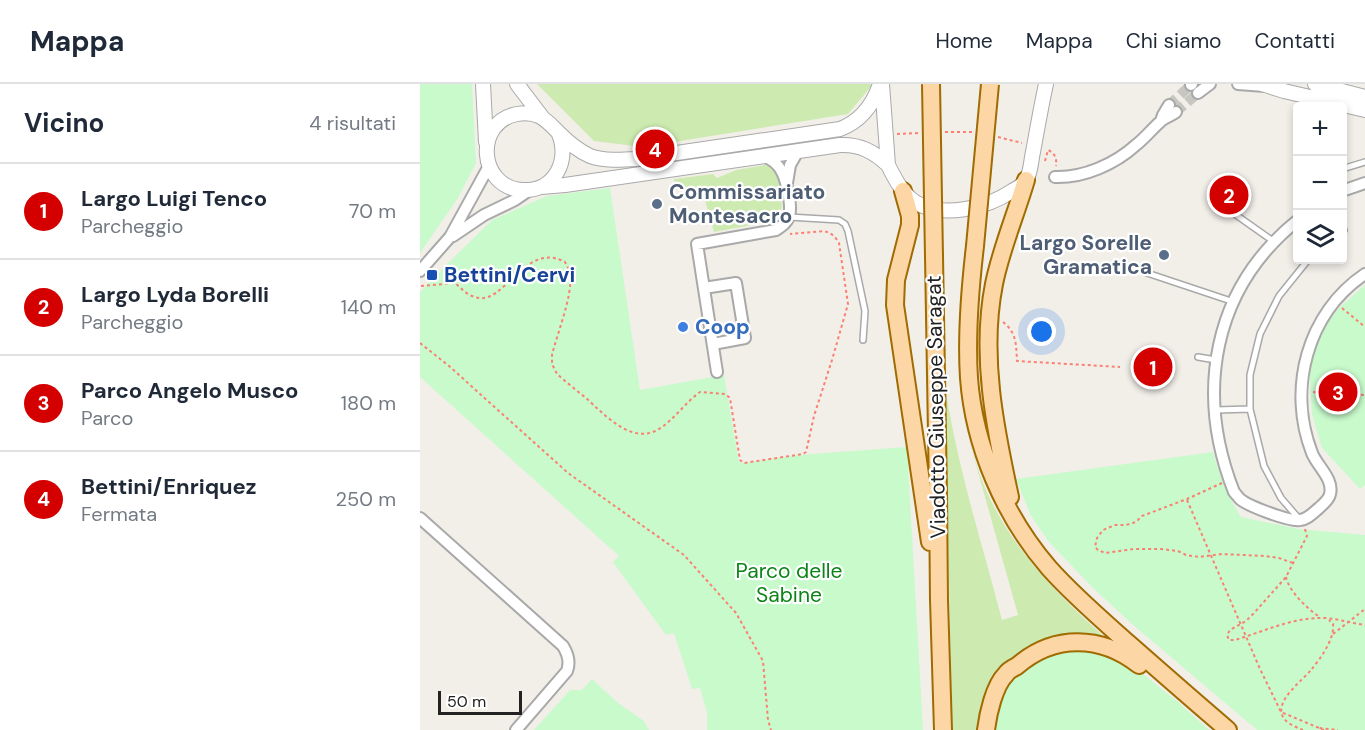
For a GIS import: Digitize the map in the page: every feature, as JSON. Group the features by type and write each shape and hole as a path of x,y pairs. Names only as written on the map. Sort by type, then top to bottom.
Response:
{"main road":[{"name":"Viadotto Giuseppe Saragat","path":"931,84 943,730"},
{"name":"Viadotto Giuseppe Saragat","path":"990,84 970,293 968,340 975,420 986,458 1015,519 1049,568 1106,624 1228,730"},
{"path":"1015,519 991,392 988,328 996,277 1026,180"},
{"path":"903,191 910,216 910,225 896,280 895,305 939,600"},
{"path":"986,730 993,702 1006,674 1031,655 1059,645 1092,643 1108,646 1125,654 1161,682 1188,694"}],"street":[{"path":"483,84 489,166 497,178 506,185 520,190 851,145 869,151 888,165 903,191 913,201 939,210 959,210 993,202 1015,190 1026,180 1046,84"},
{"path":"517,84 542,117"},
{"path":"487,146 492,131 504,119 520,113 542,117 574,147 588,154 623,160 826,132 855,122 871,104 881,84"},
{"path":"881,84 888,165"},
{"path":"1194,87 1210,84"},
{"path":"1238,84 1263,85 1365,110"},
{"path":"1315,84 1365,97"},
{"path":"1055,177 1083,173 1114,161 1135,146 1172,108"},
{"path":"450,237 484,215 553,178 561,164 563,147 558,132"},
{"path":"787,184 790,165 798,151"},
{"path":"717,372 697,244 776,230 784,224 789,217 790,209 787,184 777,164 772,159 762,156"},
{"path":"420,271 450,237 489,166"},
{"path":"1347,189 1365,183"},
{"path":"1293,224 1273,241 1253,266 1224,326 1216,360 1214,410 1218,438 1237,496 1246,503 1302,524 1330,496 1331,490 1327,478 1315,460 1310,447 1303,416 1301,391 1303,371 1312,338 1322,319 1335,301 1365,274"},
{"path":"704,288 736,283 745,338 713,344"},
{"path":"420,518 566,652 568,668 564,675 516,730"}],"lane":[{"path":"1347,167 1365,162"},
{"path":"1212,198 1273,241"},
{"path":"789,217 839,220 845,224 865,311 863,340"},
{"path":"1302,524 1281,498 1264,466 1250,409 1250,375 1260,334 1279,296 1305,264"},
{"path":"1144,272 1234,302"},
{"path":"1198,357 1216,360"},
{"path":"1214,410 1250,409"}],"path":[{"path":"952,132 966,131"},
{"path":"894,139 894,134 918,133"},
{"path":"998,137 1034,146"},
{"path":"1043,168 1048,150 1057,160 1055,177"},
{"path":"421,286 455,283 473,297 484,298 531,263 550,256 558,258 565,262 570,273 570,285 552,355 552,364 557,374 615,424 637,432 650,432 661,428 700,392 725,394 730,398 740,460 744,463 806,452 814,416 848,304 839,243 835,237 824,231 790,234"},
{"path":"1335,301 1365,327"},
{"path":"1002,321 1015,335 1017,361 1120,367"},
{"path":"420,343 449,366 568,473 684,555 736,613 763,662 768,720 771,730"},
{"path":"1301,391 1365,395"},
{"path":"1230,479 1187,500 1142,516 1136,522 1115,525 1103,530 1095,542 1095,547 1105,553 1134,549 1161,549 1199,557 1222,554 1265,556 1293,563"},
{"path":"1187,500 1283,719 1303,730"},
{"path":"1302,524 1307,536 1286,577 1255,612 1230,630 1227,638 1229,640 1295,621 1320,618 1365,625"},
{"path":"1286,577 1289,587 1320,618"},
{"path":"1332,634 1365,609"},
{"path":"1281,712 1285,698 1311,670 1330,642 1334,630 1333,624 1327,618"},
{"path":"1281,712 1324,730"},
{"path":"1319,728 1338,730"}],"green space":[{"path":"420,84 472,84 476,163 458,198 420,253"},
{"path":"537,84 873,84 848,114 643,147 594,141"},
{"path":"765,165 772,167 778,177 782,207 778,217 768,222 714,232 703,193 693,186 676,189 674,179 713,174 717,178 736,170"},
{"name":"Parco delle Sabine","path":"610,188 640,390 724,375 739,462 907,447 923,730 707,730 707,713 700,688 692,689 674,633 666,635 613,562 619,556 420,377 420,292 429,282 492,220 547,196"},
{"path":"1365,285 1365,485 1360,489 1322,448 1312,414 1309,369 1320,331 1339,308"},
{"path":"945,384 963,473 1002,620 1018,615 966,429 991,502 1018,545 1068,603 1106,638 1086,636 1044,641 1023,649 1005,664 979,730 952,730"},
{"path":"1213,452 1224,485 1241,517 1299,529 1365,535 1365,730 1257,730 1092,587 1049,542 1031,516 1016,479"},
{"path":"1087,647 1133,666 1209,730 991,730 1007,683 1018,670 1052,650"},
{"path":"592,679 618,703 644,721 649,730 534,730 570,690 582,690"}],"tunnel":[{"path":"1169,105 1191,85"},
{"path":"1176,112 1198,93"}],"place":[{"name":"Bettini/Enriquez","path":"655,149"},
{"name":"Largo Lyda Borelli","path":"1229,195"},
{"name":"Commissariato Montesacro","path":"657,204"},
{"name":"Largo Sorelle Gramatica","path":"1164,255"},
{"name":"Bettini/Cervi","path":"432,275"},
{"name":"Coop","path":"683,327"},
{"name":"Largo Luigi Tenco","path":"1153,367"},
{"name":"Parco Angelo Musco","path":"1338,392"}]}
